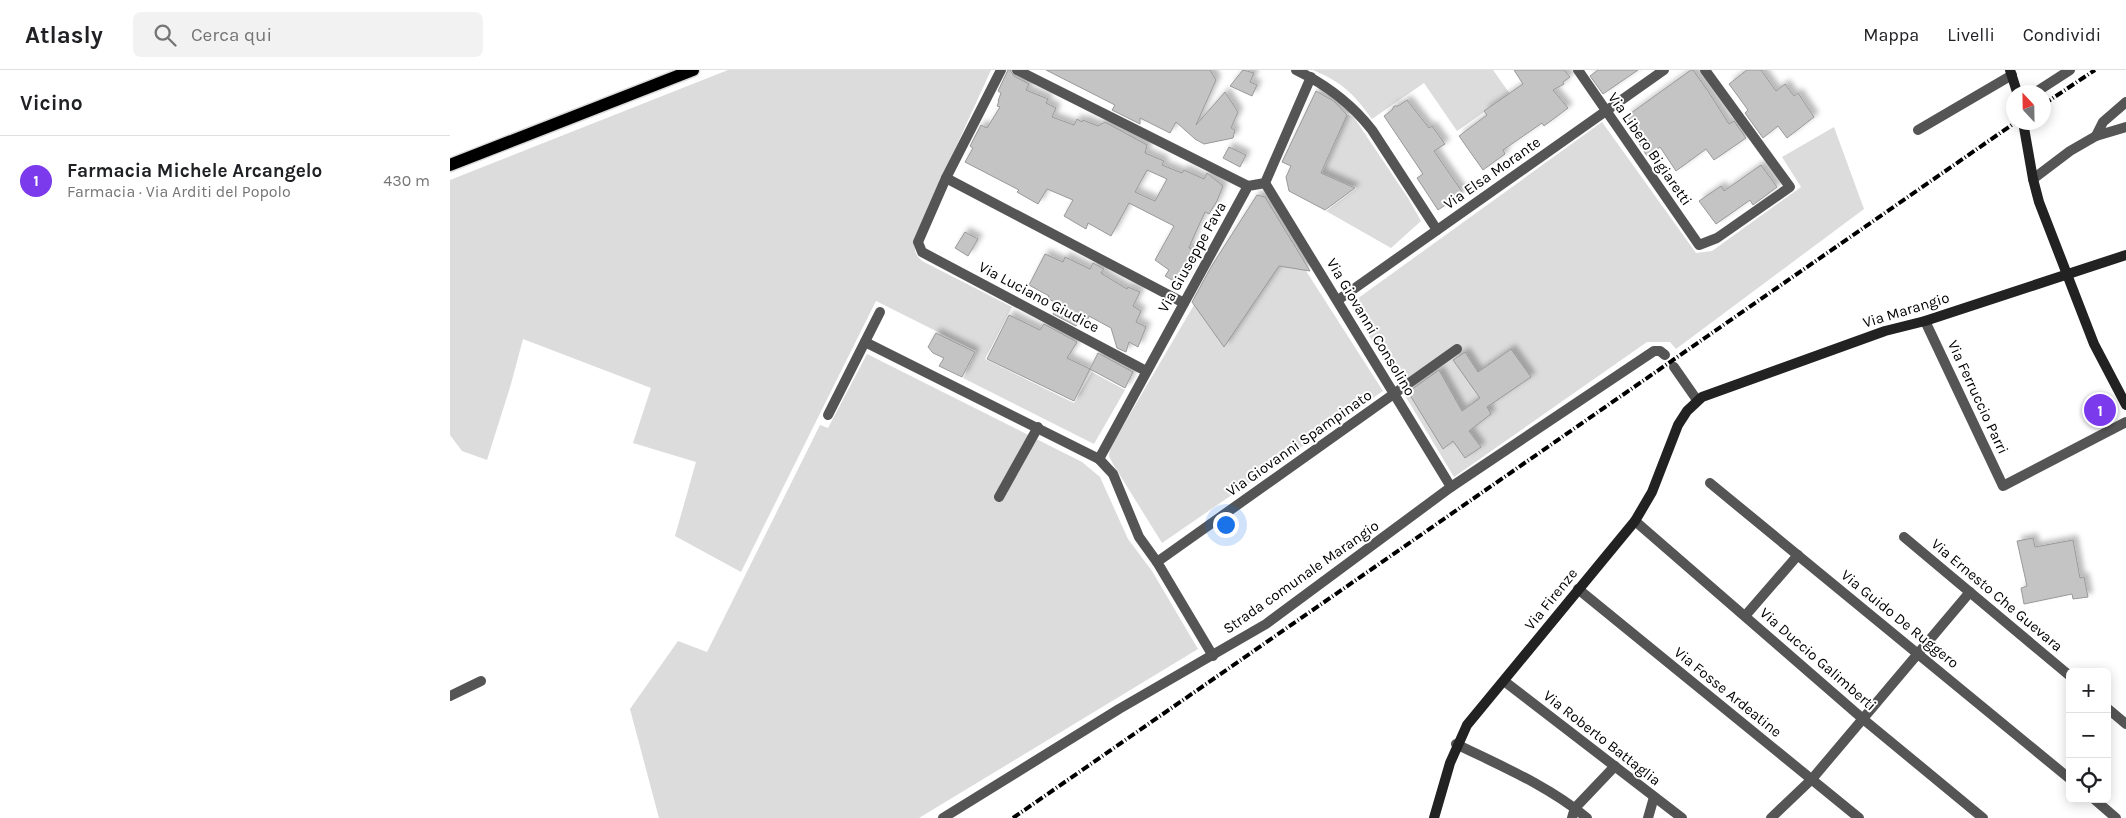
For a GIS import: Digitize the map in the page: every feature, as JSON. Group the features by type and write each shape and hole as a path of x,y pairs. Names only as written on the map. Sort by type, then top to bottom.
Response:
{"main road":[{"path":"450,165 693,70"}],"street":[{"path":"1000,70 946,178 1184,303"},
{"path":"1017,70 1248,186 1266,183 1310,77"},
{"path":"1296,70 1335,92 1360,115 1372,130 1437,230"},
{"name":"Via Libero Bigiaretti","path":"1578,70 1699,245 1717,238 1790,187 1705,70"},
{"name":"Via Elsa Morante","path":"1338,300 1664,70"},
{"path":"2047,85 2070,70"},
{"path":"1918,130 2011,72 2015,85"},
{"path":"2096,136 2103,122 2126,102"},
{"path":"2033,179 2070,151 2096,136 2126,127"},
{"path":"2024,130 2039,202 2094,344 2126,404"},
{"name":"Via Luciano Giudice","path":"946,178 918,242 922,252 1146,371"},
{"name":"Via Giovanni Consolino","path":"1266,183 1451,487"},
{"name":"Via Giuseppe Fava","path":"1099,459 1248,186"},
{"name":"Via Marangio","path":"1697,400 1728,386 1885,331 1925,321 2126,254"},
{"path":"828,415 880,312"},
{"name":"Via Ferruccio Parri","path":"1925,321 2003,486 2126,422"},
{"path":"865,342 1099,459 1113,474 1139,537 1157,562 1213,656"},
{"name":"Via Giovanni Spampinato","path":"1157,562 1457,348"},
{"name":"Strada comunale Marangio","path":"944,818 1119,709 1266,624 1451,487 1654,351 1660,351 1665,355"},
{"path":"1674,367 1697,400"},
{"name":"Via Firenze","path":"1434,818 1456,744 1466,725 1635,521 1652,492 1678,425 1697,400"},
{"path":"999,497 1038,428"},
{"name":"Via Guido De Ruggero","path":"1710,483 2066,776"},
{"name":"Via Duccio Galimberti","path":"1635,521 1863,719 1980,817"},
{"name":"Via Ernesto Che Guevara","path":"1904,536 2066,673"},
{"path":"1745,616 1798,555"},
{"name":"Via Fosse Ardeatine","path":"1578,589 1859,818"},
{"path":"1771,818 1812,779 1970,592"},
{"name":"Via Roberto Battaglia","path":"1504,680 1682,818"},
{"path":"450,696 481,681"},
{"path":"2111,711 2126,724"},
{"path":"1456,744 1515,773 1574,813 1587,818"},
{"path":"1574,813 1615,766"},
{"path":"1648,818 1654,797"},
{"path":"2099,803 2116,818"}],"shaded area":[{"path":"728,70 991,70 915,237 915,251 924,262 1012,307 985,359 1074,403 1092,372 1125,390 1094,444 963,378 976,351 876,301 741,572 675,536 696,462 633,443 651,388 523,339 487,460 462,451 450,435 450,180"},
{"path":"1313,70 1493,70 1510,94 1457,131 1424,83 1372,119 1359,102 1340,84"},
{"path":"1347,115 1353,116 1408,198 1421,221 1391,248 1326,211 1357,188 1322,173"},
{"path":"1602,122 1696,253 1712,251 1801,187 1782,157 1834,127 1864,209 1676,349 1670,342 1647,342 1454,477 1350,304"},
{"path":"1258,196 1383,391 1162,543 1113,464 1109,456 1110,448"},
{"path":"867,354 1082,462 1100,477 1128,539 1152,571 1198,649 919,818 659,818 630,709 678,641 707,652 820,425 828,428"}],"building":[{"path":"1008,70 1010,70 1014,76 1029,84 1026,90 1048,99 1046,103 1056,108 1052,117 1074,125 1077,119 1098,126 1105,122 1147,145 1145,153 1164,161 1162,165 1182,173 1184,170 1204,179 1207,173 1223,186 1209,214 1205,212 1194,236 1189,248 1197,252 1179,284 1165,276 1169,270 1155,260 1174,226 1129,203 1111,236 1088,223 1086,229 1064,216 1073,200 1047,189 1038,204 1017,192 1019,190 965,162 973,148 970,146 981,125 987,128 1000,107 997,106 1001,93 998,91","holes":["1147,170 1167,179 1155,201 1135,192"]},
{"path":"1046,70 1210,70 1216,80 1196,125 1225,92 1238,112 1231,128 1235,130 1233,138 1204,144 1195,139 1176,122 1170,133 1140,118 1140,124 1112,110 1115,105"},
{"path":"1243,70 1254,73 1250,82 1257,85 1252,96 1230,86"},
{"path":"1514,70 1564,70 1570,77 1563,82 1564,84 1553,90 1568,108 1544,126 1542,123 1503,150 1505,154 1483,170 1459,136 1487,115 1484,111 1523,84"},
{"path":"1598,70 1638,70 1603,94 1590,76"},
{"path":"1693,70 1708,91 1729,124 1734,121 1746,138 1714,160 1706,149 1676,171 1660,147 1647,156 1635,137 1640,134 1627,116"},
{"path":"1747,70 1761,70 1776,91 1785,84 1794,96 1798,93 1814,117 1787,138 1778,126 1763,138 1745,113 1748,110 1729,84"},
{"path":"1316,91 1334,101 1347,115 1321,173 1355,188 1325,210 1289,191 1286,177 1291,166 1282,162"},
{"path":"1407,100 1429,128 1432,126 1445,144 1434,151 1463,193 1438,210 1417,178 1423,174 1384,116 1394,106 1398,106"},
{"path":"1229,147 1246,155 1240,167 1223,158"},
{"path":"1761,165 1777,187 1753,205 1750,200 1716,224 1699,201 1721,186 1724,191"},
{"path":"1257,195 1265,197 1310,271 1279,266 1224,347 1192,302 1211,267"},
{"path":"965,232 978,239 968,256 955,248"},
{"path":"1045,254 1063,262 1065,257 1090,269 1093,263 1104,269 1101,273 1127,289 1128,287 1140,292 1133,306 1141,311 1136,322 1146,327 1138,347 1129,342 1126,352 1117,348 1111,328 1089,316 1087,321 1081,318 1076,326 1053,314 1058,304 1047,298 1049,296 1029,285"},
{"path":"1009,315 1040,330 1044,324 1077,342 1067,358 1090,369 1074,401 987,359"},
{"path":"936,333 975,352 962,377 939,366 944,358 933,353 928,347"},
{"path":"1511,349 1531,377 1487,407 1491,414 1469,431 1481,447 1465,458 1453,441 1443,449 1408,392 1439,370 1462,411 1480,398 1453,360 1465,352 1478,372"},
{"path":"1098,353 1133,372 1125,388 1090,369"},
{"path":"2033,538 2035,547 2073,540 2080,578 2084,577 2088,597 2073,599 2072,594 2024,604 2021,588 2027,586 2017,541"}],"railway":[{"path":"2051,99 2095,70"},
{"path":"1013,818 2006,129"}],"place":[{"name":"Farmacia Michele Arcangelo","path":"2100,410"}]}
